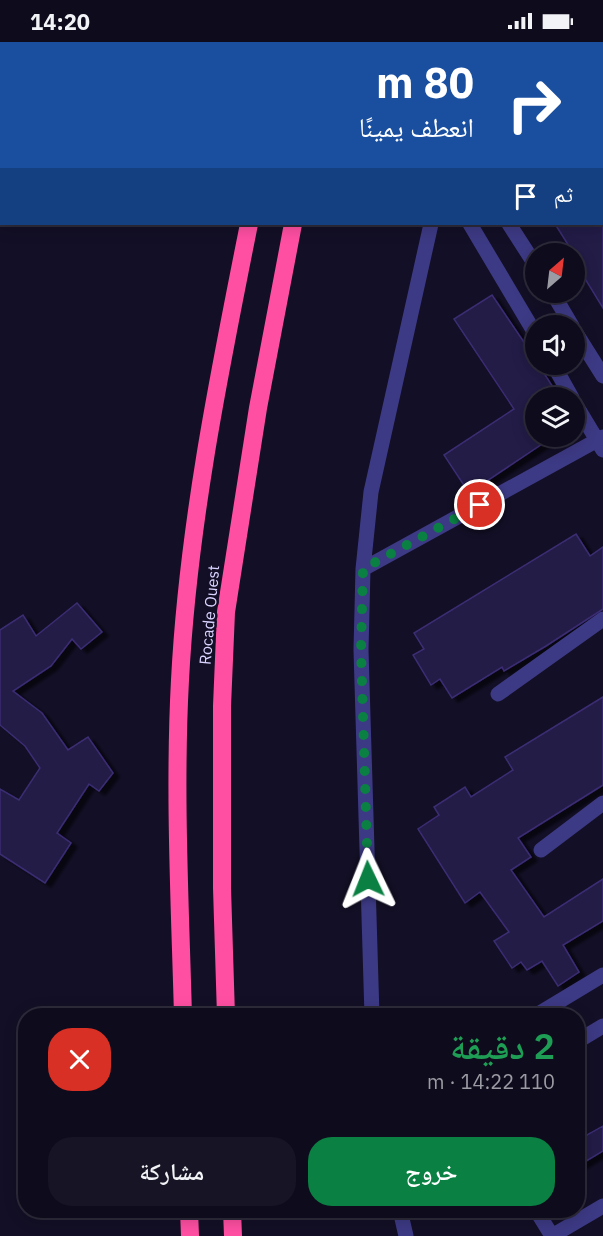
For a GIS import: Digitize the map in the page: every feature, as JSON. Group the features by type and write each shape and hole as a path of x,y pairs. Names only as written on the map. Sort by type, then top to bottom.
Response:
{"highway":[{"name":"Rocade Ouest","path":"183,1008 178,758 185,612 214,401 249,225"},
{"name":"Rocade Ouest","path":"226,1008 222,888 222,706 226,612 258,408 293,225"},
{"path":"189,1218 190,1236"},
{"path":"232,1218 233,1236"}],"street":[{"path":"372,1008 361,650 363,569 371,492 431,225"},
{"path":"471,225 525,316"},
{"path":"510,225 525,249"},
{"path":"585,347 603,376"},
{"path":"363,569 601,443 585,419"},
{"path":"498,694 603,620"},
{"path":"541,850 603,803"},
{"path":"548,1008 603,975"},
{"path":"585,1037 603,1026"},
{"path":"585,1217 603,1206"},
{"path":"402,1218 406,1236"},
{"path":"541,1218 552,1236 583,1218"}],"building":[{"path":"556,225 603,225 603,308 585,279 585,243 567,243"},
{"path":"492,295 525,344 525,375 545,375 553,387 525,387 525,447 538,447 469,493 444,455 514,409 454,319"},
{"path":"576,534 590,556 603,547 603,609 504,671 502,667 452,698 440,679 431,685 413,655 424,649 414,633"},
{"path":"77,603 102,632 81,649 72,639 51,666 13,691 42,713 68,750 88,737 113,773 99,791 89,784 57,833 71,843 45,883 0,854 0,789 19,800 40,768 25,746 0,725 0,630 23,615 36,636"},
{"path":"603,697 603,785 518,838 531,857 511,870 544,917 603,879 603,921 563,945 579,972 558,986 542,961 527,970 521,962 512,968 494,941 509,932 480,892 465,903 418,829 439,815 434,807 465,787 471,797 513,770 505,757"},
{"path":"603,1126 603,1151 585,1162 585,1136"}],"route":[{"path":"368,879 361,650 363,569 480,505"}]}
